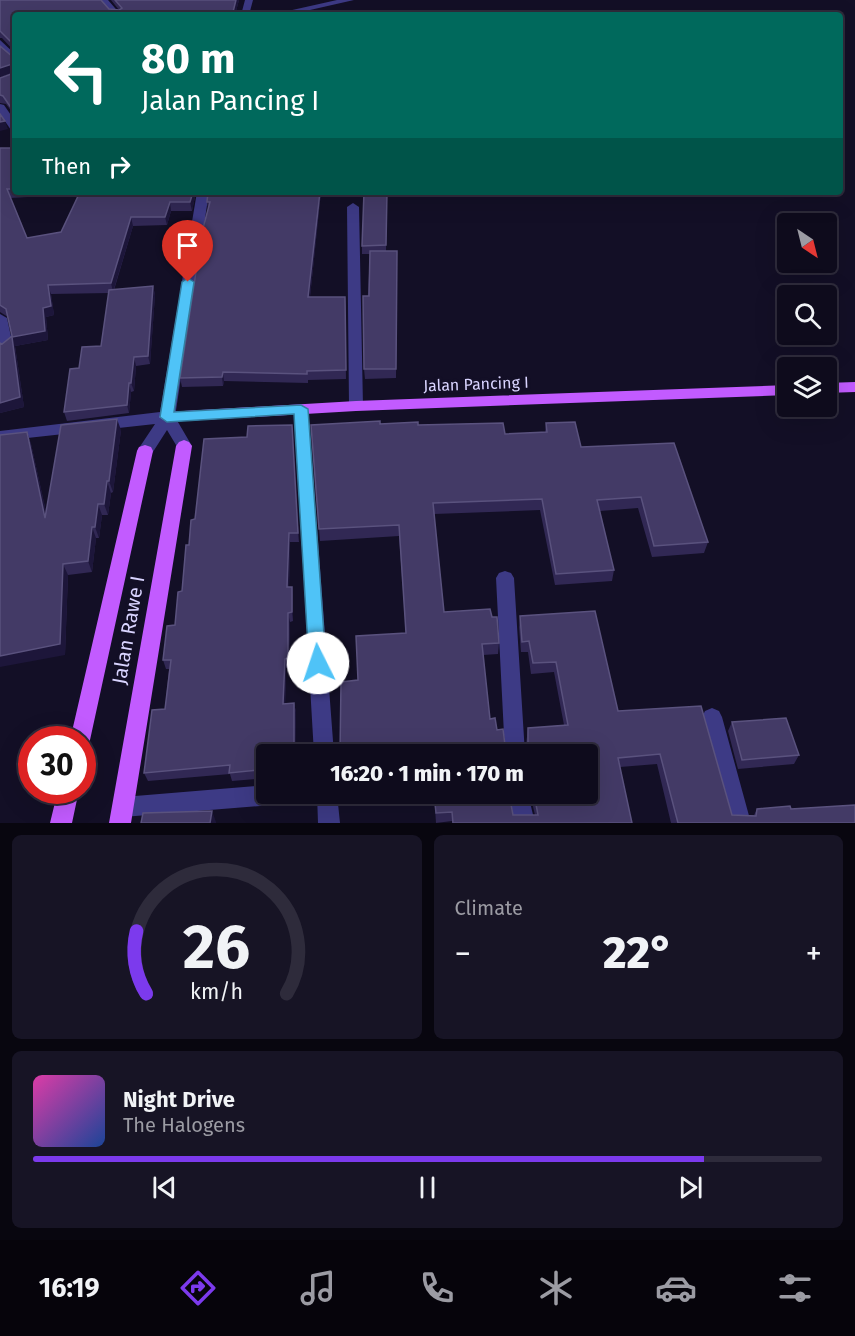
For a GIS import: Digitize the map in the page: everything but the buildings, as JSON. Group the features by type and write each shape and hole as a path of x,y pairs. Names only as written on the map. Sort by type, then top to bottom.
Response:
{"main road":[{"path":"837,388 855,387"},
{"name":"Jalan Pancing I","path":"167,417 356,406 777,390"},
{"name":"Jalan Rawe I","path":"121,815 184,446"},
{"name":"Jalan Rawe I","path":"83,726 145,452"},
{"path":"61,823 66,804"}],"street":[{"path":"103,0 114,12"},
{"path":"289,12 350,0"},
{"path":"0,43 12,57"},
{"path":"0,106 12,124"},
{"path":"145,452 167,417 203,195"},
{"path":"353,207 356,406"},
{"path":"0,318 6,346"},
{"path":"301,409 323,744"},
{"path":"0,436 167,417"},
{"path":"167,417 184,446"},
{"path":"505,578 514,744"},
{"path":"712,717 740,823"},
{"path":"121,815 256,798"},
{"path":"328,804 329,823"},
{"path":"520,804 524,823"}],"route":[{"path":"188,282 167,417 301,409 318,663"}]}
